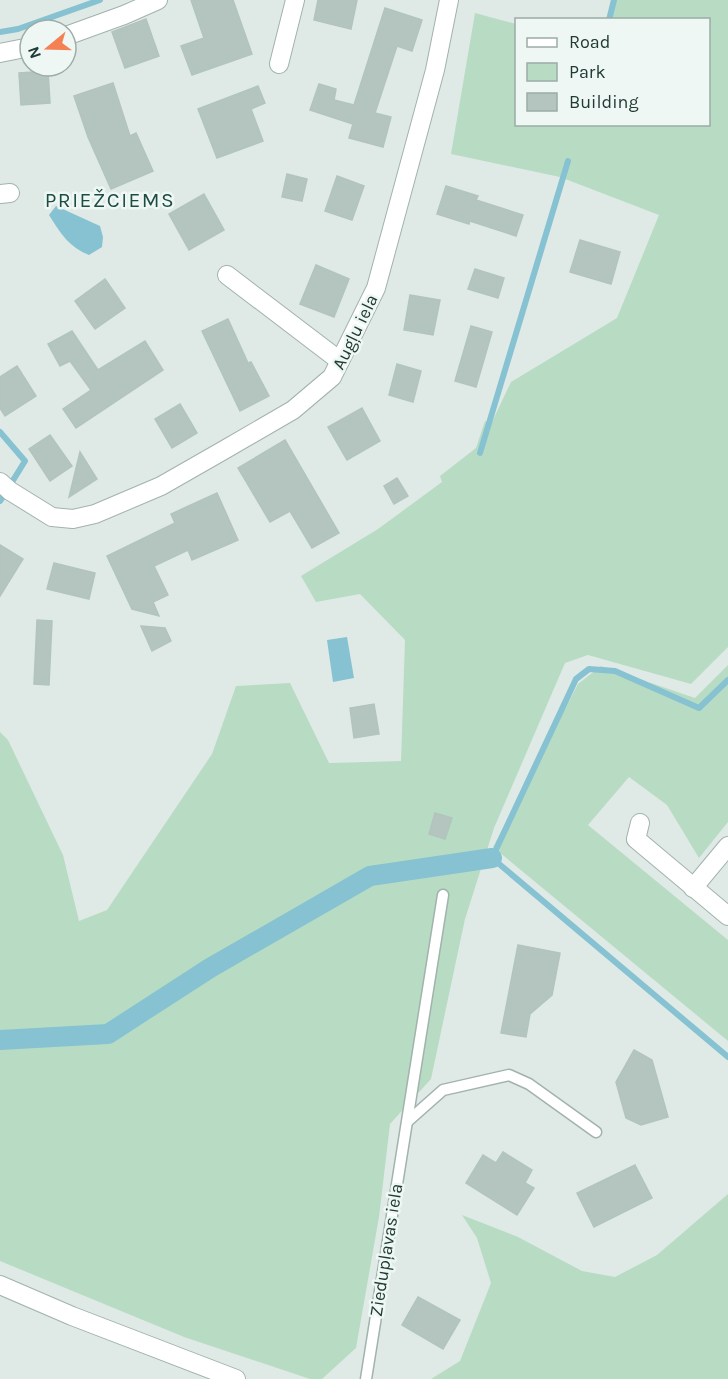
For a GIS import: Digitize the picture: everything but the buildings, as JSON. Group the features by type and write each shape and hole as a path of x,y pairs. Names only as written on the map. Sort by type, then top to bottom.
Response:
{"street":[{"path":"78,32 158,0"},
{"path":"279,63 295,0"},
{"name":"Augļu iela","path":"5,487 52,517 73,519 95,514 161,486 293,410 332,377 376,288 435,70 449,0"},
{"path":"0,53 18,49"},
{"path":"227,275 340,361"},
{"path":"640,823 636,839 728,916"},
{"path":"693,888 728,846"},
{"path":"0,1286 236,1379"}],"lane":[{"name":"Ziedupļavas iela","path":"366,1379 443,895"},
{"path":"408,1121 443,1090 509,1075 530,1083 596,1132"}],"green space":[{"path":"615,0 728,0 728,647 691,684 588,655 565,663 494,828 465,919 431,1079 390,1124 379,1217 356,1348 322,1379 310,1379 184,1337 0,1261 0,732 8,740 63,855 79,921 107,910 212,754 236,686 290,683 329,763 401,761 405,640 360,594 316,602 301,576 378,529 442,482 440,476 476,448 485,421 491,424 511,382 617,318 659,215 560,177 451,154 475,13 515,24 515,126 710,126 710,18 609,18"},
{"path":"728,665 728,822 699,858 667,805 629,777 588,825 728,940 728,1041 493,847 578,684 601,666 695,698"},
{"path":"728,1194 728,1379 431,1379 460,1361 491,1283 477,1238 462,1215 518,1237 582,1271 615,1277 657,1255"}],"water":[{"path":"56,206 100,226 103,237 102,247 89,255 71,244 61,234 49,215"},
{"path":"347,637 354,678 333,682 327,640"}],"waterway":[{"path":"0,32 18,29 100,0"},
{"path":"610,18 614,0"},
{"path":"480,453 568,161"},
{"path":"0,432 25,461 12,482"},
{"path":"728,680 699,708 615,671 589,669 576,679 492,858 728,1057"},
{"path":"0,1040 108,1034 210,968 370,876 492,858"}],"district":[{"name":"PRIEŽCIEMS","path":"110,200"}]}
